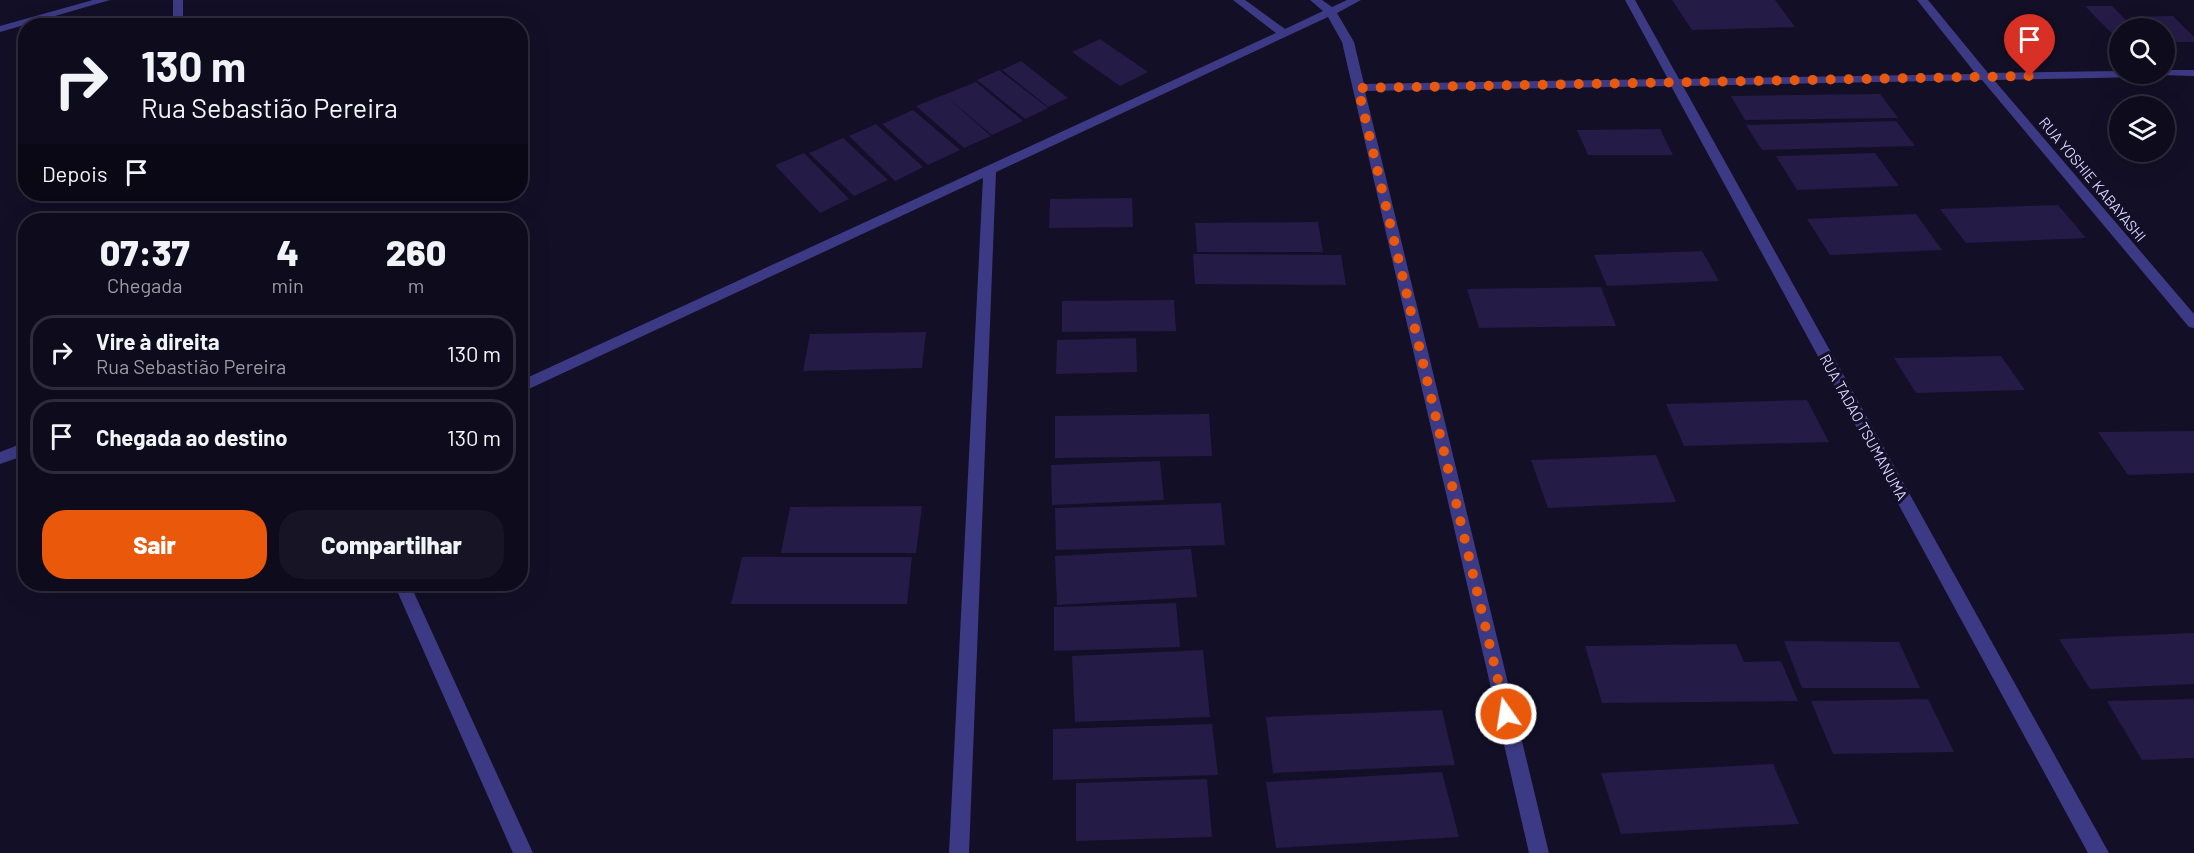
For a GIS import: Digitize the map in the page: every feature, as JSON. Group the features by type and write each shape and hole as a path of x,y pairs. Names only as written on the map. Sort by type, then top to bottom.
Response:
{"street":[{"path":"40,18 105,0"},
{"path":"178,0 178,18"},
{"path":"1238,0 1283,33"},
{"path":"1315,0 1330,11 1348,42 1539,853"},
{"path":"528,384 1356,0"},
{"name":"RUA TADAO TSUMANUMA","path":"1630,0 2098,853"},
{"name":"RUA YOSHIE KABAYASHI","path":"1922,0 2194,323"},
{"path":"0,29 18,24"},
{"path":"2175,73 2194,73"},
{"path":"1358,88 2109,74"},
{"path":"959,853 990,170"},
{"path":"0,458 18,451"},
{"path":"405,591 523,853"}],"building":[{"path":"1672,0 1775,0 1795,27 1692,30"},
{"path":"2085,6 2112,6 2124,18 2109,18 2109,31"},
{"path":"2173,16 2175,18 2131,18"},
{"path":"2175,18 2194,37 2194,42 2175,42"},
{"path":"1100,39 1148,72 1120,86 1072,52"},
{"path":"1021,61 1068,98 1048,107 1002,70"},
{"path":"999,70 1048,108 1025,119 977,80"},
{"path":"976,82 1023,121 992,135 947,97 991,136 964,148 916,106"},
{"path":"1880,94 1898,118 1745,120 1731,96"},
{"path":"913,110 960,150 928,165 882,124"},
{"path":"1896,121 1915,146 1762,150 1746,125"},
{"path":"876,124 923,167 895,181 849,136"},
{"path":"1660,129 1673,155 1588,155 1577,130"},
{"path":"843,138 888,180 854,196 809,153"},
{"path":"804,153 849,199 820,213 775,165"},
{"path":"1875,153 1899,186 1797,190 1776,156"},
{"path":"1132,198 1133,227 1049,228 1050,199"},
{"path":"2058,205 2086,238 1966,243 1940,209"},
{"path":"1916,214 1942,250 1830,255 1807,219"},
{"path":"1318,222 1323,252 1197,252 1195,223"},
{"path":"1702,251 1719,281 1607,286 1594,255"},
{"path":"1193,254 1341,255 1346,285 1195,284"},
{"path":"1601,287 1616,326 1479,328 1467,289"},
{"path":"1174,300 1176,331 1062,332 1062,301"},
{"path":"926,332 922,368 803,371 810,334"},
{"path":"1136,338 1137,372 1056,374 1057,340"},
{"path":"2001,356 2025,390 1916,393 1894,358"},
{"path":"1807,400 1829,442 1684,446 1666,404"},
{"path":"1209,414 1212,456 1055,458 1055,416"},
{"path":"2194,431 2194,473 2128,475 2098,432"},
{"path":"1656,455 1676,502 1548,508 1531,460"},
{"path":"1160,461 1164,500 1052,505 1051,465"},
{"path":"1221,503 1225,545 1056,550 1055,508"},
{"path":"922,506 916,553 781,553 790,507"},
{"path":"1191,549 1197,597 1057,605 1055,556"},
{"path":"742,557 912,557 907,604 731,604"},
{"path":"1176,603 1180,647 1054,651 1054,607"},
{"path":"2194,633 2194,684 2090,689 2059,639"},
{"path":"1784,641 1899,642 1920,688 1802,688"},
{"path":"1736,644 1744,662 1781,661 1798,701 1602,703 1585,646"},
{"path":"1203,650 1210,717 1075,722 1072,656"},
{"path":"1928,699 1954,752 1833,754 1811,701"},
{"path":"2194,699 2194,758 2142,760 2107,701"},
{"path":"1442,710 1455,765 1273,773 1266,717"},
{"path":"1212,724 1218,775 1053,780 1053,729"},
{"path":"1773,764 1799,824 1621,834 1601,773"},
{"path":"1442,772 1459,837 1276,848 1266,782"},
{"path":"1207,779 1212,837 1076,841 1076,783"}],"route":[{"path":"1506,714 1358,88 2030,76"}]}
